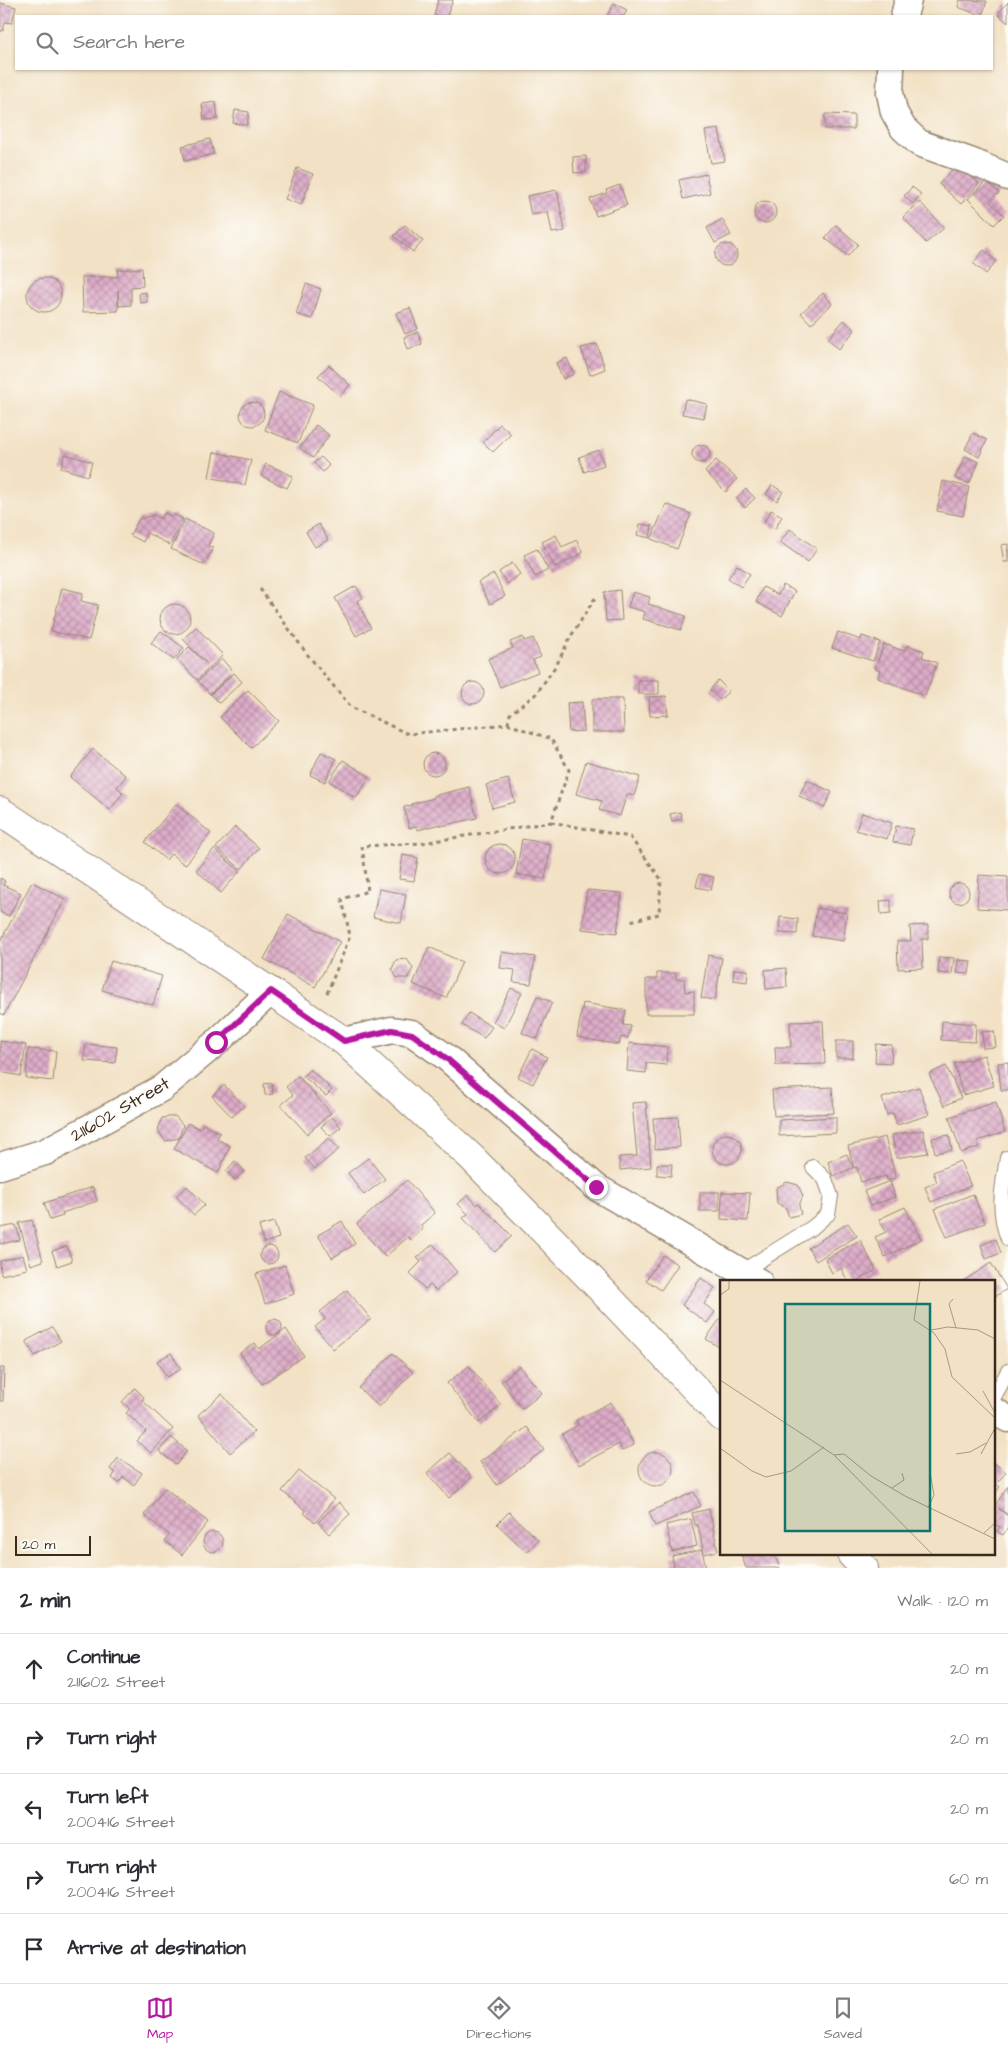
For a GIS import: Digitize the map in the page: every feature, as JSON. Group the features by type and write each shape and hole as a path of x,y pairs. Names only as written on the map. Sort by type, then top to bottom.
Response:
{"street":[{"path":"904,15 908,0"},
{"path":"891,70 890,94 894,112 903,128 919,143 1008,177"},
{"path":"0,811 344,1041 471,1157 593,1281 720,1415"},
{"name":"211602 Street","path":"0,1166 45,1152 162,1088 216,1042 271,991"},
{"path":"344,1041 392,1030 412,1034 446,1058 596,1187 751,1276"},
{"path":"996,1412 1008,1419"},
{"path":"853,1556 864,1568"}],"lane":[{"path":"1007,1158 1001,1199 1001,1218 1008,1240"},
{"path":"751,1276 828,1214 831,1196 825,1178 813,1167"},
{"path":"996,1393 1008,1371"}],"path":[{"path":"260,589 307,654 351,707 408,734 508,724 551,739 569,770 551,822"},
{"path":"508,724 510,714 536,694 552,671 597,595"},
{"path":"325,998 350,936 342,898 368,891 362,846 422,843 551,822 630,836 661,879 659,914 630,921"}],"building":[{"path":"438,0 453,0 447,15 434,15"},
{"path":"960,0 987,1 982,15 958,7"},
{"path":"1008,2 1008,23 998,14"},
{"path":"0,3 16,7 12,23 5,22 3,31 0,31"},
{"path":"614,3 627,10 624,15 608,15"},
{"path":"216,102 218,119 204,120 202,104"},
{"path":"235,110 249,112 247,125 233,123"},
{"path":"825,114 854,115 854,129 825,129"},
{"path":"719,129 725,161 711,163 705,131"},
{"path":"210,139 214,154 185,161 182,146"},
{"path":"586,156 586,172 574,173 573,157"},
{"path":"958,163 979,184 961,204 939,184"},
{"path":"297,168 313,174 301,205 285,199"},
{"path":"706,174 710,193 683,199 679,180"},
{"path":"986,181 999,193 990,202 1004,215 994,225 968,199"},
{"path":"620,185 627,205 596,216 590,199 607,193 606,190"},
{"path":"912,187 921,194 913,204 904,196"},
{"path":"557,190 565,231 552,233 548,212 531,215 527,196"},
{"path":"765,201 773,204 776,212 773,220 765,223 757,220 754,212 757,204"},
{"path":"920,202 944,228 926,243 903,217"},
{"path":"722,219 731,235 715,243 707,228"},
{"path":"405,225 423,241 413,252 394,236"},
{"path":"836,225 858,244 848,256 825,238"},
{"path":"726,244 734,247 737,255 734,263 726,266 718,263 715,255 718,247"},
{"path":"984,250 996,261 986,274 973,263"},
{"path":"142,268 143,286 131,287 131,305 119,306 118,290 118,311 83,312 82,277 118,277 117,270"},
{"path":"44,278 51,279 56,283 60,288 60,302 56,307 51,311 44,312 37,311 32,307 28,302 27,295 28,288 32,283 37,279"},
{"path":"306,284 321,289 312,319 296,314"},
{"path":"146,292 147,302 140,303 139,293"},
{"path":"823,293 832,304 811,324 801,313"},
{"path":"410,308 418,329 405,334 396,313"},
{"path":"844,320 855,330 839,349 828,339"},
{"path":"418,332 422,344 408,349 404,337"},
{"path":"597,344 605,369 590,375 581,348"},
{"path":"567,358 574,374 563,379 556,363"},
{"path":"329,365 350,385 340,396 318,376"},
{"path":"279,392 313,405 298,443 265,430"},
{"path":"685,399 707,404 704,418 682,414"},
{"path":"252,402 257,403 263,409 263,419 257,425 252,426 247,425 241,419 240,414 241,409 247,403"},
{"path":"500,424 511,434 493,452 483,442"},
{"path":"316,425 329,435 313,458 300,448"},
{"path":"973,433 987,440 979,457 965,449"},
{"path":"701,445 707,448 710,454 707,460 701,463 695,460 692,454 695,448"},
{"path":"599,450 604,465 584,472 579,457"},
{"path":"214,452 251,460 245,485 209,477"},
{"path":"65,454 92,462 88,476 61,468"},
{"path":"965,456 979,462 969,484 955,478"},
{"path":"321,457 329,465 323,472 314,463"},
{"path":"716,460 737,479 726,492 705,472"},
{"path":"266,464 293,476 287,488 261,476"},
{"path":"943,481 969,487 963,516 937,511"},
{"path":"772,485 783,492 777,501 766,494"},
{"path":"746,489 755,498 745,508 736,498"},
{"path":"666,504 691,514 677,549 651,539"},
{"path":"771,510 782,516 775,529 764,522"},
{"path":"164,513 172,516 173,514 183,519 170,545 147,533 143,542 130,535 139,519 154,515 161,519"},
{"path":"185,519 214,533 208,546 213,548 204,565 171,549"},
{"path":"319,524 328,540 315,547 306,532"},
{"path":"640,524 652,526 650,538 637,535"},
{"path":"790,529 817,549 808,562 780,542"},
{"path":"556,535 562,547 577,540 583,553 555,567 542,542"},
{"path":"1008,544 1008,562 1004,562 1001,545"},
{"path":"537,549 548,570 535,577 524,555"},
{"path":"512,563 520,574 507,584 499,572"},
{"path":"737,565 750,574 741,587 728,578"},
{"path":"494,574 505,596 490,604 478,582"},
{"path":"783,585 795,591 782,616 756,602 763,587 778,595"},
{"path":"356,586 363,598 357,601 371,628 356,636 335,598"},
{"path":"62,588 83,593 81,601 98,605 89,640 51,631"},
{"path":"620,590 622,620 606,621 604,592"},
{"path":"633,592 650,597 648,604 686,616 681,630 643,619 645,612 628,607"},
{"path":"175,604 186,608 190,619 186,630 175,634 164,630 160,619 164,608"},
{"path":"196,627 223,655 197,680 177,659 189,647 207,664 183,639"},
{"path":"161,631 184,648 174,660 151,643"},
{"path":"838,632 861,640 862,636 880,642 873,661 832,648"},
{"path":"523,637 524,641 533,638 541,657 533,660 538,672 500,687 488,659 513,648 510,642"},
{"path":"884,644 904,651 907,645 924,651 922,657 937,663 925,696 878,678 880,671 875,669"},
{"path":"222,659 233,672 210,694 198,681"},
{"path":"234,673 242,682 219,703 211,694"},
{"path":"638,680 659,680 659,694 638,694"},
{"path":"718,680 729,691 720,700 710,690"},
{"path":"469,682 477,682 484,689 484,697 477,704 469,704 462,697 462,689"},
{"path":"248,690 279,721 251,748 220,717"},
{"path":"666,696 668,715 650,716 649,697"},
{"path":"592,699 623,699 624,732 592,732"},
{"path":"582,702 584,731 569,732 567,703"},
{"path":"93,749 126,776 117,787 123,793 110,810 70,777"},
{"path":"321,752 336,759 325,782 310,775"},
{"path":"434,753 442,756 445,764 442,772 434,775 426,772 423,764 426,756"},
{"path":"343,760 370,777 356,798 329,781"},
{"path":"586,761 640,777 634,796 627,794 620,816 599,810 602,801 576,794"},
{"path":"508,779 515,802 492,808 486,785"},
{"path":"807,780 832,792 824,808 799,796"},
{"path":"469,787 477,818 418,830 417,826 409,828 404,807 434,798 433,796"},
{"path":"176,804 211,833 185,865 171,854 166,860 145,842"},
{"path":"680,812 682,819 672,821 670,814"},
{"path":"862,813 892,823 887,839 856,830"},
{"path":"896,826 913,829 910,845 893,842"},
{"path":"235,827 259,848 241,869 216,848"},
{"path":"522,839 551,844 545,879 516,874"},
{"path":"500,844 511,848 515,859 511,870 500,874 489,870 485,859 489,848"},
{"path":"214,849 240,871 221,893 196,870"},
{"path":"403,855 418,858 414,881 399,879"},
{"path":"699,874 714,877 711,890 696,887"},
{"path":"979,875 1008,877 1008,910 977,908"},
{"path":"0,878 5,881 3,885 21,893 9,916 0,912"},
{"path":"32,882 65,899 4,1015 0,1013 0,942"},
{"path":"959,883 966,886 969,893 966,900 959,903 952,900 949,893 952,886"},
{"path":"379,889 406,894 401,923 373,917"},
{"path":"587,890 622,893 617,933 582,929"},
{"path":"891,900 891,913 881,914 880,901"},
{"path":"817,908 847,913 843,941 812,936"},
{"path":"288,914 340,942 315,987 264,959"},
{"path":"780,917 798,919 797,934 779,933"},
{"path":"928,925 928,939 922,939 923,968 898,969 897,941 911,941 910,926"},
{"path":"429,947 462,962 446,998 413,984"},
{"path":"502,952 535,957 531,984 513,982 515,970 500,968"},
{"path":"708,955 722,958 715,1000 701,998"},
{"path":"939,957 954,958 952,974 938,973"},
{"path":"407,959 413,968 408,978 397,978 392,969 396,960"},
{"path":"958,960 971,961 969,974 957,973"},
{"path":"111,961 162,976 153,1005 102,990"},
{"path":"786,968 787,987 766,989 765,970"},
{"path":"734,969 748,970 747,982 733,980"},
{"path":"657,973 676,973 676,979 684,979 685,992 694,991 694,1014 646,1014 646,979 657,979"},
{"path":"511,988 522,993 504,1028 493,1022"},
{"path":"537,996 552,1002 537,1039 522,1033"},
{"path":"583,1003 626,1010 623,1025 631,1026 628,1038 621,1037 619,1045 577,1037"},
{"path":"469,1013 492,1027 484,1038 462,1025"},
{"path":"823,1021 825,1064 776,1065 775,1047 791,1047 790,1022"},
{"path":"942,1021 976,1024 975,1042 941,1040"},
{"path":"994,1031 996,1047 983,1048 982,1032"},
{"path":"0,1041 26,1045 21,1076 0,1072"},
{"path":"836,1041 853,1041 853,1058 836,1058"},
{"path":"629,1043 668,1047 666,1065 646,1063 646,1073 627,1071"},
{"path":"86,1044 117,1047 115,1063 84,1061"},
{"path":"876,1044 892,1045 891,1063 875,1062"},
{"path":"28,1049 56,1051 53,1081 26,1078"},
{"path":"532,1049 547,1057 533,1084 518,1077"},
{"path":"984,1055 994,1086 963,1095 954,1064"},
{"path":"1008,1062 1008,1090 1001,1090 998,1063"},
{"path":"946,1066 961,1098 944,1106 929,1074"},
{"path":"310,1069 332,1090 326,1096 303,1076"},
{"path":"298,1076 331,1113 307,1134 281,1105 293,1095 286,1087"},
{"path":"272,1083 273,1094 265,1095 264,1084"},
{"path":"224,1085 244,1106 232,1117 212,1096"},
{"path":"832,1087 834,1113 774,1116 772,1090"},
{"path":"919,1087 929,1115 897,1125 893,1113 887,1115 882,1098"},
{"path":"646,1102 651,1167 620,1170 619,1157 637,1156 632,1103"},
{"path":"996,1102 1005,1132 977,1141 979,1147 961,1153 949,1117"},
{"path":"175,1116 183,1125 179,1138 165,1141 158,1130 162,1118"},
{"path":"332,1117 341,1127 330,1136 321,1127"},
{"path":"678,1117 680,1147 655,1149 653,1118"},
{"path":"836,1117 836,1133 779,1136 779,1120"},
{"path":"188,1123 200,1129 203,1124 220,1133 217,1139 230,1146 218,1173 174,1149"},
{"path":"923,1130 928,1153 896,1158 892,1135"},
{"path":"727,1134 733,1135 741,1143 741,1155 733,1163 727,1164 721,1163 713,1155 712,1149 713,1143 721,1135"},
{"path":"949,1135 952,1150 935,1153 932,1138"},
{"path":"885,1137 896,1178 887,1180 886,1176 861,1182 857,1167 854,1168 848,1146"},
{"path":"329,1138 339,1149 315,1169 305,1158"},
{"path":"847,1154 853,1168 833,1176 828,1162"},
{"path":"368,1158 385,1179 364,1195 348,1173"},
{"path":"235,1161 245,1171 235,1180 226,1171"},
{"path":"960,1161 971,1186 931,1202 925,1187 937,1182 933,1172"},
{"path":"657,1164 672,1164 671,1176 657,1175"},
{"path":"407,1180 435,1213 421,1225 423,1229 411,1240 408,1237 385,1257 357,1224"},
{"path":"890,1181 895,1197 870,1206 864,1191"},
{"path":"787,1182 798,1185 803,1196 799,1205 801,1214 789,1217 786,1208 777,1203 776,1188"},
{"path":"187,1186 205,1205 194,1215 176,1196"},
{"path":"93,1187 97,1201 62,1213 63,1216 50,1220 44,1203"},
{"path":"700,1192 719,1192 719,1211 700,1211"},
{"path":"722,1192 750,1193 748,1221 721,1219"},
{"path":"973,1194 985,1223 947,1237 935,1209"},
{"path":"468,1195 477,1205 479,1203 512,1236 495,1252 463,1218 468,1214 458,1204"},
{"path":"905,1207 921,1239 885,1257 875,1237 886,1232 879,1219"},
{"path":"32,1220 43,1261 31,1265 19,1223"},
{"path":"342,1221 355,1244 332,1258 318,1235"},
{"path":"274,1222 279,1238 264,1243 259,1226"},
{"path":"848,1223 857,1236 816,1261 808,1248"},
{"path":"16,1225 20,1240 0,1244 0,1228"},
{"path":"996,1239 1001,1253 986,1259 981,1245"},
{"path":"860,1240 876,1270 858,1280 847,1280 841,1268 832,1273 825,1259"},
{"path":"433,1244 457,1272 436,1291 430,1285 425,1289 410,1273 421,1262 417,1258"},
{"path":"67,1246 72,1261 57,1266 52,1251"},
{"path":"269,1246 277,1251 278,1255 273,1263 269,1264 261,1259 260,1255 265,1247"},
{"path":"23,1255 27,1269 1,1275 0,1261"},
{"path":"663,1255 678,1265 661,1290 646,1280"},
{"path":"991,1263 1007,1289 996,1296 996,1280 965,1280"},
{"path":"285,1265 294,1294 265,1304 256,1274"},
{"path":"701,1278 715,1288 704,1304 715,1312 707,1323 682,1305"},
{"path":"347,1290 371,1319 333,1349 315,1327 325,1319 320,1312"},
{"path":"274,1319 282,1327 274,1335 266,1327"},
{"path":"720,1319 720,1348 706,1339"},
{"path":"52,1327 61,1341 35,1356 26,1341"},
{"path":"286,1329 304,1356 262,1384 240,1353 255,1343 259,1349"},
{"path":"171,1353 181,1369 167,1377 157,1361"},
{"path":"393,1353 413,1372 379,1407 359,1388"},
{"path":"469,1366 501,1405 479,1423 447,1383"},
{"path":"519,1366 542,1393 522,1409 501,1381"},
{"path":"0,1368 4,1368 3,1401 0,1401"},
{"path":"135,1388 144,1397 142,1400 173,1429 151,1453 137,1441 146,1431 126,1413 130,1409 122,1402"},
{"path":"222,1394 254,1432 230,1453 198,1415"},
{"path":"611,1402 634,1445 622,1451 619,1444 579,1465 562,1434 578,1425 576,1420"},
{"path":"527,1427 544,1450 497,1485 480,1462"},
{"path":"171,1437 187,1451 176,1465 159,1451"},
{"path":"656,1452 668,1457 673,1469 668,1481 656,1486 644,1481 639,1469 644,1457"},
{"path":"450,1453 472,1477 449,1498 427,1473"},
{"path":"118,1458 142,1473 134,1485 123,1477 119,1483 112,1478 115,1473 110,1469"},
{"path":"996,1464 1006,1472 996,1484"},
{"path":"299,1471 334,1499 315,1523 304,1513 306,1511 282,1491"},
{"path":"1008,1486 1008,1515 998,1508 1008,1516 1008,1528 1003,1535 997,1531 1000,1527 996,1525 996,1504"},
{"path":"165,1488 208,1522 182,1555 165,1541 169,1535 144,1515"},
{"path":"694,1492 701,1506 655,1526 649,1512"},
{"path":"339,1502 350,1514 329,1534 318,1522"},
{"path":"709,1509 718,1551 704,1554 698,1525 695,1525 692,1513"},
{"path":"509,1512 538,1540 527,1552 497,1524"},
{"path":"691,1519 697,1546 672,1552 666,1525"},
{"path":"209,1532 217,1532 223,1538 223,1546 217,1552 209,1552 203,1546 203,1538"},
{"path":"702,1550 706,1568 674,1568 672,1556"},
{"path":"742,1556 775,1556 780,1568 746,1568"}],"route":[{"path":"216,1042 271,991 344,1041 392,1030 412,1034 446,1058 596,1187"}]}
